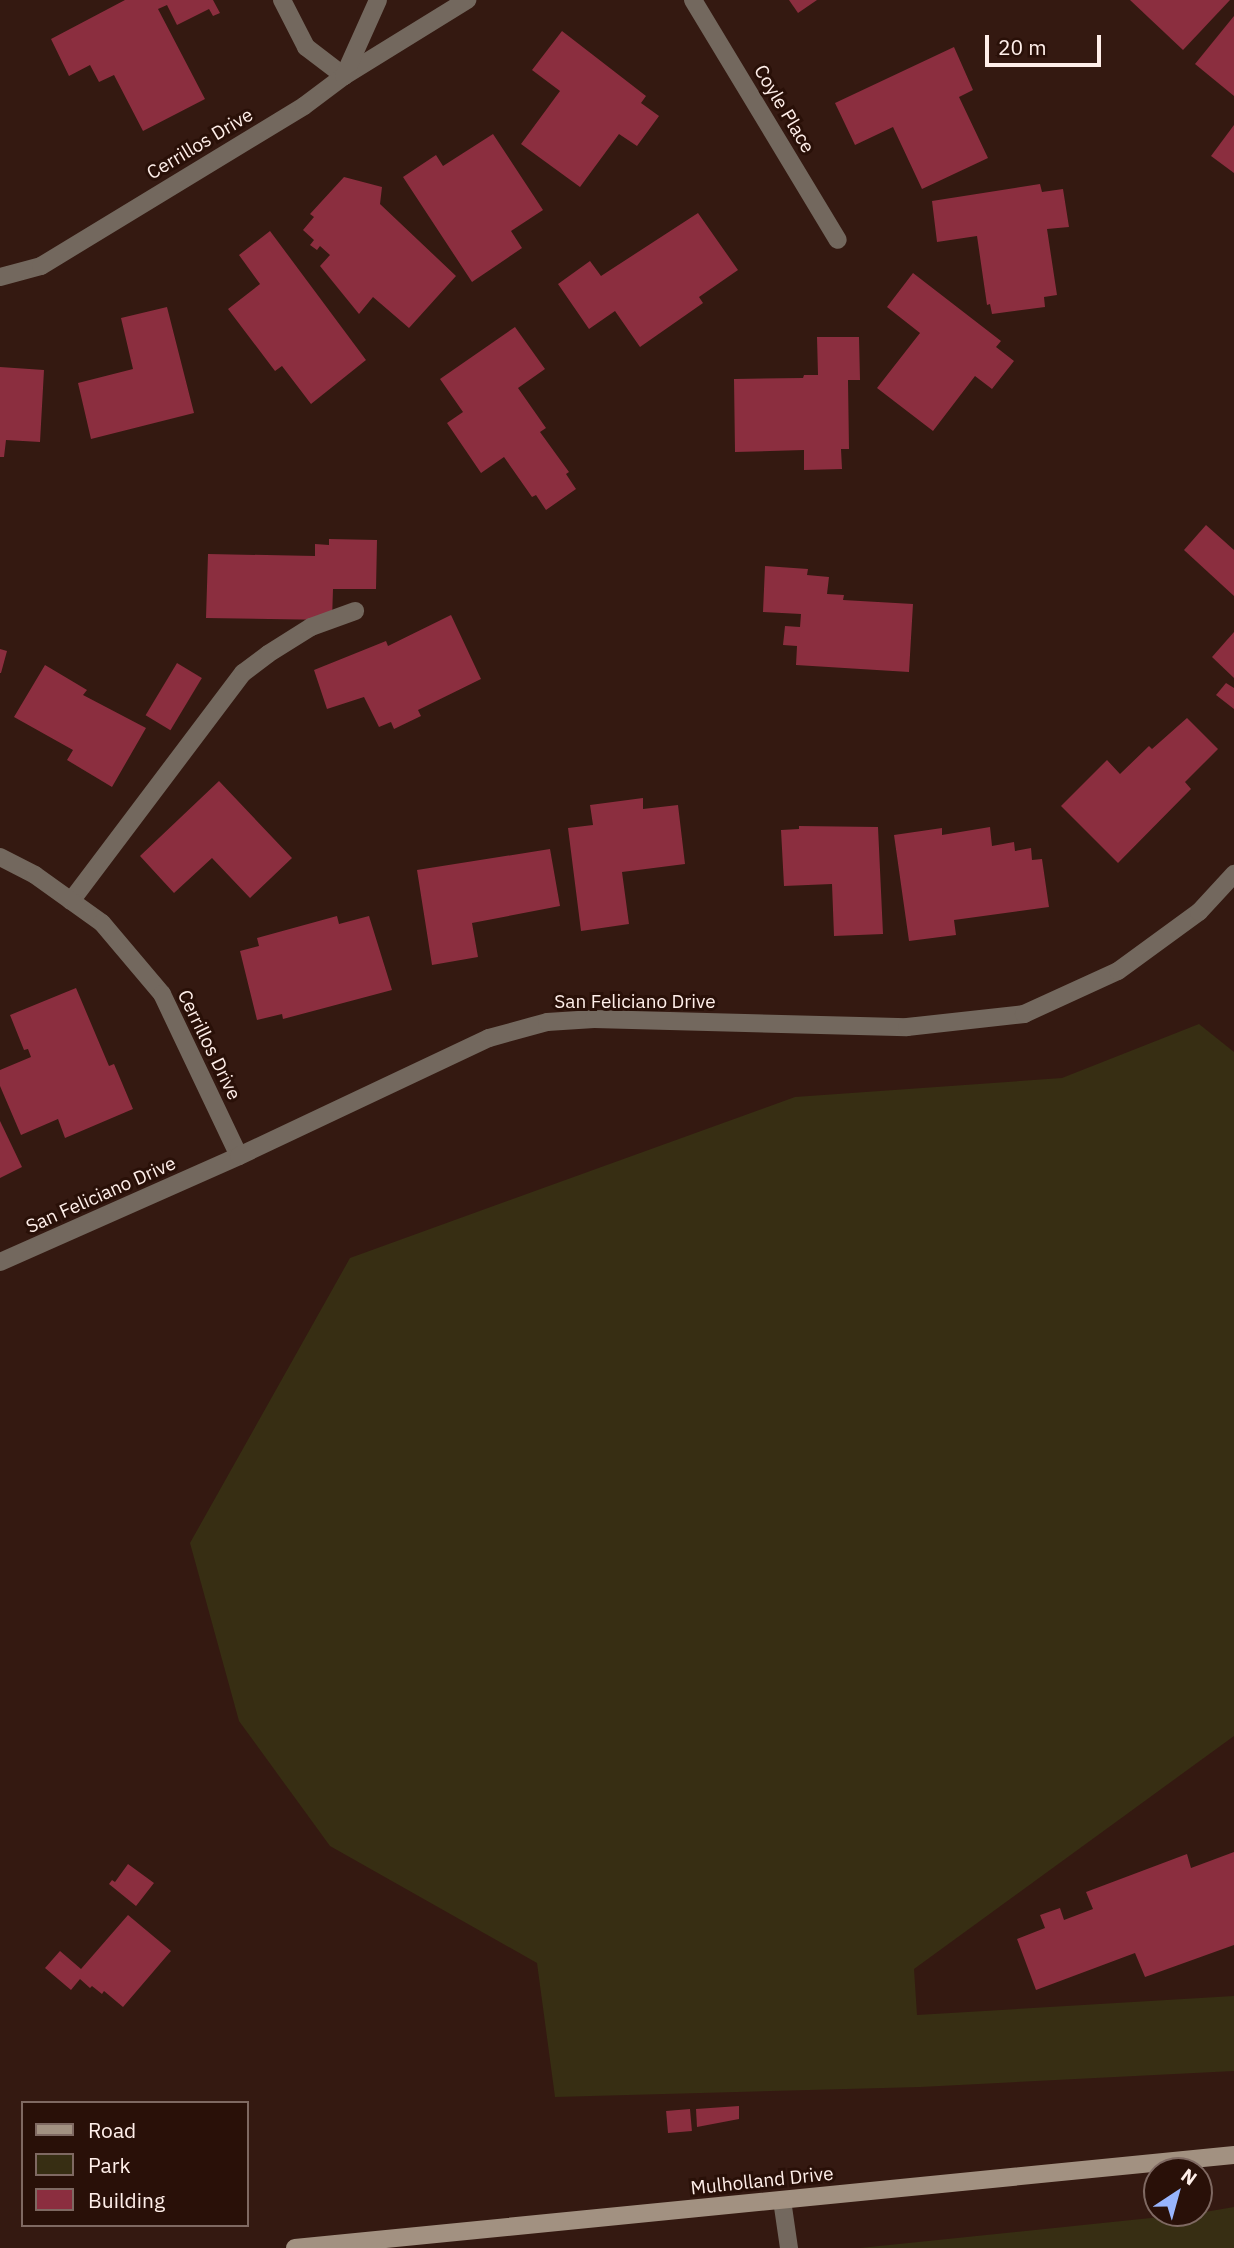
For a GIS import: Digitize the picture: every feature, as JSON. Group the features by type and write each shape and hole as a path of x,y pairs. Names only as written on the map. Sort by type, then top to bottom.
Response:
{"main road":[{"name":"Mulholland Drive","path":"295,2248 1234,2155"}],"street":[{"path":"282,0 306,47 344,76 467,0"},
{"name":"Cerrillos Drive","path":"0,277 41,266 304,106 344,76 377,0"},
{"name":"Coyle Place","path":"693,0 838,240"},
{"path":"71,901 243,673 311,627 355,611"},
{"name":"Cerrillos Drive","path":"0,857 35,875 102,923 162,994 239,1156"},
{"name":"San Feliciano Drive","path":"0,1262 239,1156 489,1038 547,1022 607,1020 907,1027 1024,1014 1118,971 1199,912 1234,874"},
{"path":"782,2200 789,2248"}],"green space":[{"path":"1199,1024 1234,1052 1234,1736 914,1969 917,2015 1234,1996 1234,2071 920,2087 555,2097 537,1963 330,1846 239,1721 190,1543 350,1258 795,1097 1062,1078"},
{"path":"1234,2207 1234,2248 860,2248 1143,2219 1143,2227 1213,2227 1213,2211"}],"building":[{"path":"125,0 213,0 220,13 213,16 209,9 177,25 167,5 158,9 205,99 143,131 114,75 99,82 90,65 69,76 51,39"},
{"path":"789,0 817,0 798,13"},
{"path":"1130,0 1230,0 1183,50"},
{"path":"1234,16 1234,96 1195,64"},
{"path":"562,31 646,96 641,103 659,116 637,146 619,134 580,187 521,144 560,91 532,70"},
{"path":"954,47 973,90 959,97 988,158 922,189 893,127 855,145 835,103"},
{"path":"1234,125 1234,173 1211,156"},
{"path":"493,134 543,210 511,231 522,248 472,282 403,177 436,155 443,166"},
{"path":"344,177 382,187 380,204 456,276 409,328 373,297 359,314 320,266 330,255 320,246 317,250 310,245 314,240 303,230 314,217 310,214"},
{"path":"1040,184 1042,192 1063,189 1069,227 1047,229 1057,295 1044,297 1045,307 992,314 990,304 987,305 977,236 937,242 932,201"},
{"path":"698,213 738,270 699,297 703,303 640,347 615,311 589,329 558,284 590,261 601,276"},
{"path":"270,231 366,360 311,404 282,366 275,371 228,309 260,284 239,255"},
{"path":"913,273 1001,341 996,347 1014,361 992,389 975,376 933,431 877,388 920,333 887,307"},
{"path":"167,307 194,413 91,439 78,383 133,369 121,318"},
{"path":"515,327 545,369 518,388 546,428 540,432 569,472 566,474 576,489 546,510 536,495 532,497 504,457 481,473 447,423 463,412 440,379"},
{"path":"817,337 859,337 860,380 848,380 849,449 841,449 842,469 804,470 804,450 735,452 734,379 803,378 804,375 818,375"},
{"path":"0,367 44,370 40,442 6,440 4,457 0,457"},
{"path":"1206,525 1234,550 1234,596 1184,550"},
{"path":"329,539 377,540 376,589 333,589 332,620 206,618 208,554 315,556 315,544 329,545"},
{"path":"765,566 808,569 807,575 829,577 827,594 844,595 843,600 913,604 909,672 796,665 797,646 783,645 785,626 800,627 801,614 763,612"},
{"path":"451,615 481,679 418,710 421,716 394,729 391,722 379,727 364,697 327,709 314,670 386,641 388,646"},
{"path":"1234,632 1234,678 1212,657"},
{"path":"0,649 7,651 1,673 0,673"},
{"path":"177,663 202,678 170,730 146,715"},
{"path":"45,665 87,690 83,695 146,728 112,787 67,760 73,750 14,717"},
{"path":"1226,683 1234,688 1234,709 1216,695"},
{"path":"1187,718 1218,749 1185,782 1191,789 1118,863 1061,806 1107,760 1120,774 1149,746 1152,749"},
{"path":"219,781 292,858 250,898 212,858 174,893 140,856"},
{"path":"643,798 643,809 678,805 685,864 622,872 629,924 581,931 568,828 593,825 590,805"},
{"path":"799,826 878,827 883,934 834,936 832,884 784,886 781,830 799,829"},
{"path":"990,827 992,846 1014,842 1015,851 1031,848 1032,860 1042,859 1049,907 954,920 956,935 909,941 894,835 942,828 942,835"},
{"path":"550,849 560,906 472,923 478,957 432,965 417,870"},
{"path":"337,916 339,924 369,916 392,990 283,1019 282,1014 257,1020 240,951 259,946 257,938"},
{"path":"76,988 109,1066 114,1064 133,1109 65,1138 58,1119 21,1135 0,1086 0,1070 31,1057 28,1049 24,1050 10,1015"},
{"path":"0,1121 22,1167 0,1178"},
{"path":"1234,1852 1234,1945 1145,1977 1135,1953 1036,1990 1017,1939 1045,1928 1040,1915 1060,1908 1064,1920 1093,1909 1086,1892 1187,1854 1191,1868"},
{"path":"128,1864 154,1883 136,1906 109,1884 112,1880 115,1882"},
{"path":"128,1915 171,1951 123,2007 104,1991 102,1994 92,1986 90,1988 80,1979 71,1990 45,1968 60,1951 81,1969"},
{"path":"739,2106 739,2119 697,2127 696,2109"},
{"path":"690,2109 692,2131 668,2133 666,2111"}]}
